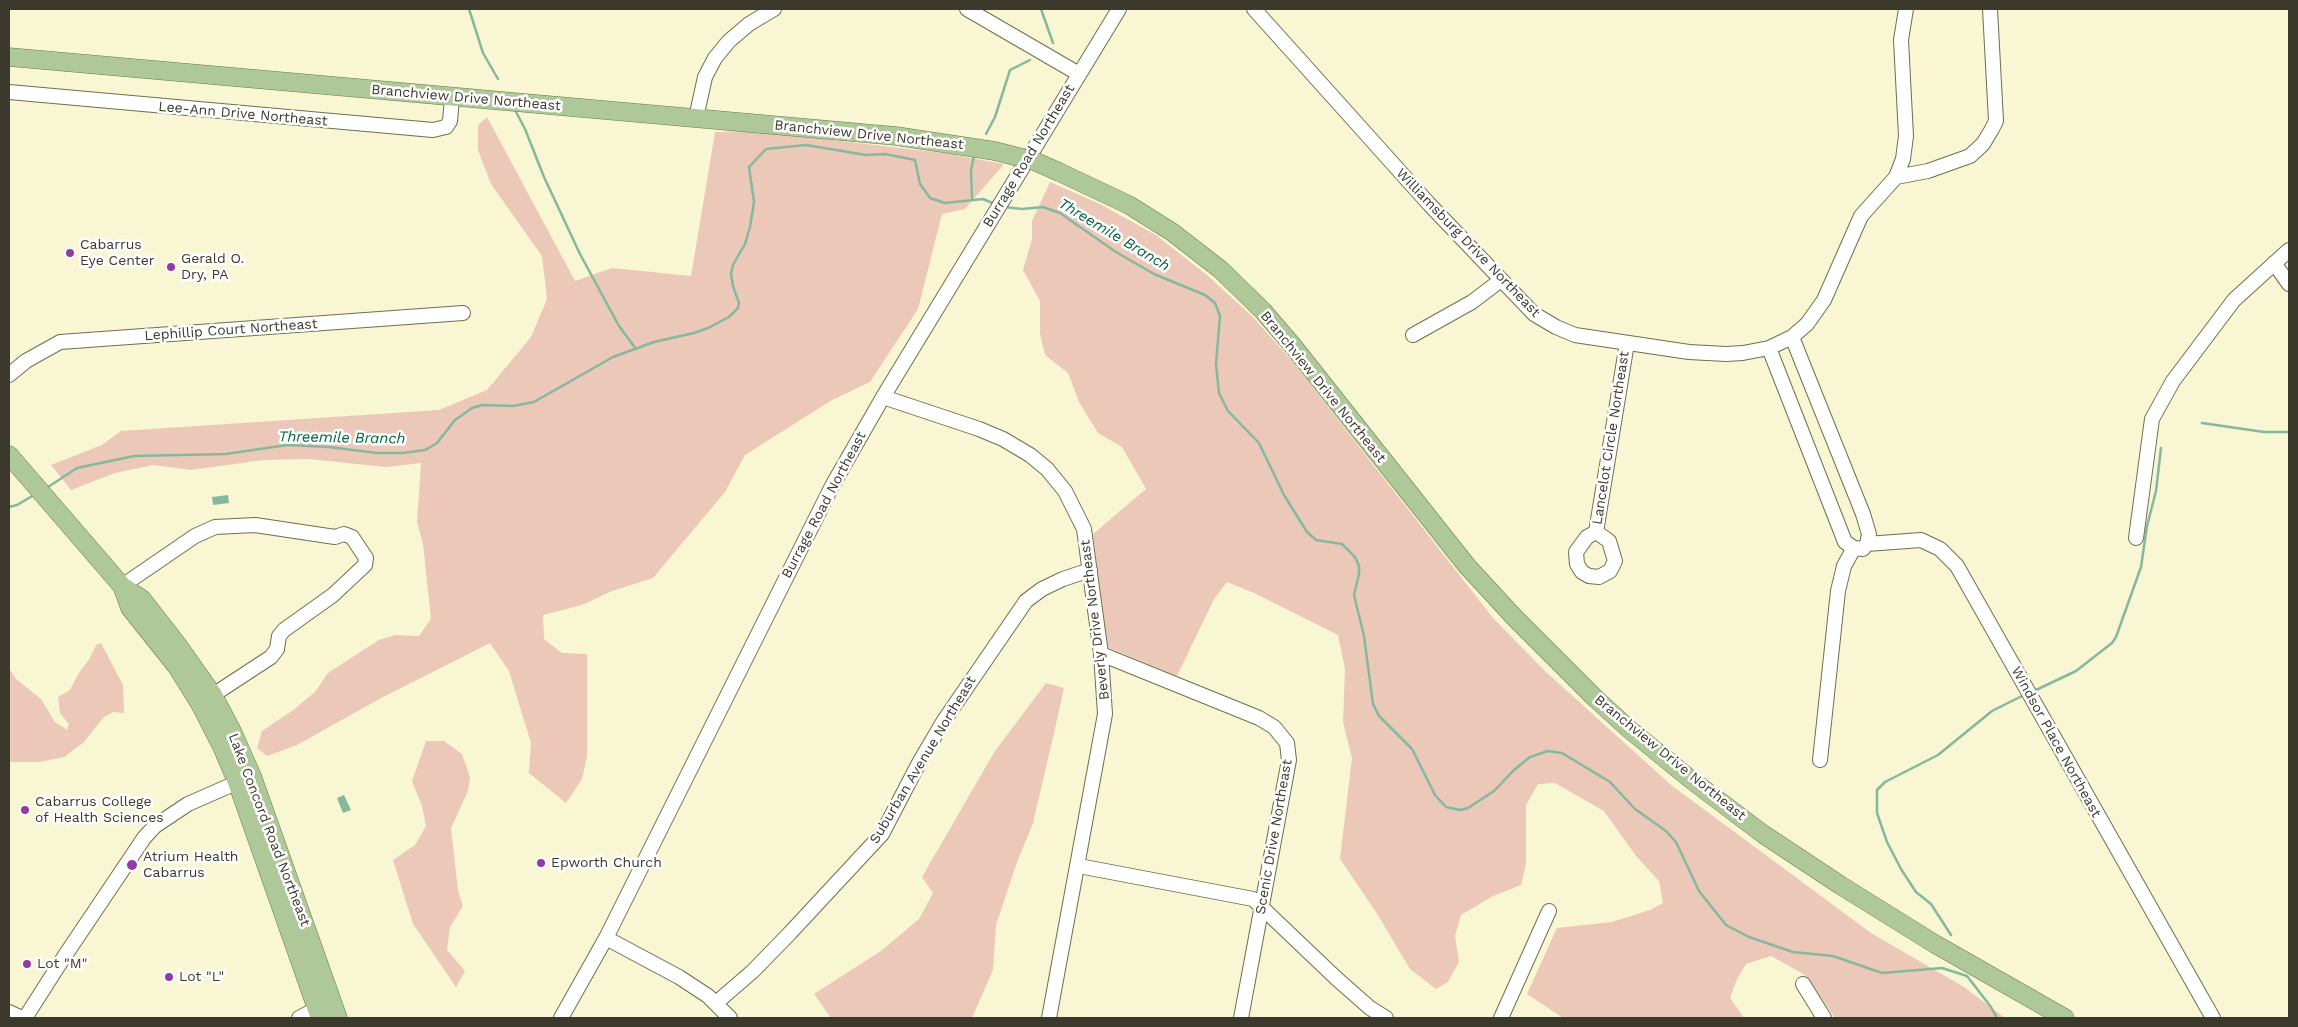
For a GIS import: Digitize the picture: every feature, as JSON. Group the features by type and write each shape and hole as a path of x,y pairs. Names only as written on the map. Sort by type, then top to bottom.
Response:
{"main road":[{"name":"Branchview Drive Northeast","path":"9,57 452,98 896,136 995,151 1034,161 1059,172 1136,210 1172,232 1221,270 1263,311 1293,346 1466,566 1514,618 1595,698 1637,735 1689,778 1756,828 1840,885 1935,944 2065,1018"},
{"name":"Lake Concord Road Northeast","path":"9,455 122,586 142,599 177,644 213,696 233,733 245,779 318,1014"},
{"name":"Lake Concord Road Northeast","path":"122,586 130,608 177,667 245,779 338,1018"}],"street":[{"path":"696,118 705,77 715,58 729,40 749,24 774,9"},
{"path":"967,9 1079,74"},
{"name":"Burrage Road Northeast","path":"561,1018 606,938 832,486 883,397 1118,9"},
{"name":"Williamsburg Drive Northeast","path":"1254,9 1428,204 1534,314 1556,327 1575,335 1690,352 1726,354 1769,348 1792,337 1807,324 1824,300 1861,216 1896,177 1903,159 1906,136 1901,40 1906,9"},
{"path":"1896,177 1928,171 1970,156 1983,144 1992,129 1996,121 1990,9"},
{"name":"Lee-Ann Drive Northeast","path":"9,92 433,130 446,127 450,121 452,98"},
{"path":"2136,538 2152,419 2173,381 2234,300 2289,250"},
{"path":"2274,263 2289,284"},
{"path":"1413,335 1472,302 1501,280"},
{"name":"Lephillip Court Northeast","path":"9,375 26,361 60,342 463,313"},
{"path":"1792,337 1869,534 1844,566 1838,592 1820,760"},
{"name":"Lancelot Circle Northeast","path":"1596,532 1627,343"},
{"path":"1769,348 1845,542 1861,546"},
{"name":"Beverly Drive Northeast","path":"883,397 1003,439 1030,455 1047,469 1065,492 1084,529 1101,654 1106,714 1049,1018"},
{"path":"122,586 195,536 215,528 256,525 335,537 344,534 352,537 366,558 365,565 333,596 284,630 279,636 278,649 271,657 213,696"},
{"name":"Windsor Place Northeast","path":"1861,546 1922,540 1940,549 1957,566 2213,1018"},
{"name":"Suburban Avenue Northeast","path":"716,1003 784,939 882,834 943,722 1026,601 1042,589 1063,579 1090,570"},
{"name":"Scenic Drive Northeast","path":"1101,654 1258,718 1282,734 1287,743 1289,760 1241,1018"},
{"path":"9,1012 23,1018 144,838 155,826 181,807 245,779"},
{"path":"1079,866 1253,899 1337,980 1370,1008 1386,1018"},
{"path":"1501,1018 1549,911"},
{"path":"606,938 679,977 716,1003 730,1018"},
{"path":"1803,984 1824,1018"},
{"path":"299,1018 318,1014 330,995"}],"shaded area":[{"path":"487,117 575,281 612,268 691,276 715,132 748,131 806,137 943,153 1004,164 965,209 942,214 918,309 870,382 832,400 745,455 725,492 653,578 612,591 582,605 543,615 544,639 562,653 587,654 587,756 582,779 566,803 529,773 531,743 509,671 490,643 383,697 297,745 267,756 257,748 262,731 292,711 315,692 328,673 379,640 395,635 419,636 431,619 423,544 417,522 421,463 386,467 309,459 263,460 191,470 153,465 115,473 71,490 51,465 102,445 121,431 439,410 487,390 531,337 547,299 542,256 491,184 478,150 478,125"},
{"path":"1050,182 1100,204 1156,235 1208,276 1252,316 1293,362 1493,618 1546,672 1671,785 1871,933 1964,987 2005,1018 1835,1018 1805,975 1771,956 1746,964 1737,979 1730,998 1744,1018 1563,1018 1527,994 1557,928 1612,922 1650,910 1663,903 1659,881 1636,856 1604,811 1555,783 1538,784 1526,805 1526,864 1521,885 1493,896 1461,915 1455,936 1459,962 1448,982 1436,989 1410,969 1376,912 1340,859 1352,758 1343,722 1345,669 1338,635 1254,593 1227,582 1214,599 1177,676 1107,647 1093,534 1146,489 1122,447 1098,433 1079,402 1068,373 1045,355 1040,334 1040,301 1023,270 1032,239 1032,221"},
{"path":"228,495 229,503 213,505 212,497"},
{"path":"101,643 123,685 124,713 113,712 103,718 84,742 64,757 40,762 9,762 9,668 16,679 41,699 55,722 67,730 69,724 60,713 58,697 70,690 96,645"},
{"path":"1046,683 1064,688 1033,823 1016,865 996,925 993,970 972,1018 831,1018 814,994 881,951 919,919 933,893 922,877 995,751"},
{"path":"426,741 444,741 462,754 470,777 468,791 451,828 458,891 463,906 450,927 447,950 465,971 456,987 413,924 393,860 415,845 426,826 422,806 412,781"},
{"path":"344,795 351,810 343,813 337,798"}],"waterway":[{"path":"469,9 483,53 498,79"},
{"path":"1041,9 1053,43"},
{"path":"986,134 995,117 1010,70 1030,60"},
{"path":"515,110 580,254 619,326 636,349"},
{"name":"Threemile Branch","path":"45,489 77,468 134,456 226,454 287,445 329,447 377,453 403,453 425,450 437,443 455,420 472,408 482,405 513,406 534,402 613,357 654,342 708,328 729,317 738,308 739,303 731,274 733,265 745,244 750,227 754,202 749,167 766,149 806,145 866,155 885,154 915,160 920,184 930,198 945,203 983,199 995,204"},
{"path":"972,200 971,170 974,156"},
{"name":"Threemile Branch","path":"1005,207 1022,209 1043,207 1060,213 1116,252 1154,274 1205,295 1215,303 1220,316 1216,364 1219,393 1228,411 1259,443 1284,495 1307,532 1316,540 1342,544 1355,557 1359,566 1359,574 1354,595 1364,636 1373,704 1379,716 1412,749 1435,795 1446,807 1460,810 1468,808 1494,791 1514,770 1530,757 1548,751 1562,753 1610,782 1635,809 1666,831 1676,842 1699,891 1726,925 1749,937 1793,952 1833,956 1882,973 1942,968 1967,976 1991,1007 1997,1018"},
{"path":"2202,423 2264,432 2289,432"},
{"path":"2036,690 2076,671 2112,643 2116,637 2141,567 2147,526 2156,491 2161,448"},
{"name":"Threemile Branch","path":"9,507 17,505 34,495"},
{"path":"1951,935 1931,904 1916,892 1887,842 1877,813 1877,790 1885,782 1938,755 1992,711 2022,696"}],"place":[{"name":"Cabarrus Eye Center","path":"70,253"},
{"name":"Gerald O. Dry, PA","path":"171,267"},
{"name":"Cabarrus College of Health Sciences","path":"25,810"},
{"name":"Epworth Church","path":"541,863"},
{"name":"Atrium Health Cabarrus","path":"132,865"},
{"name":"Lot \"M\"","path":"27,964"},
{"name":"Lot \"L\"","path":"169,977"}]}
